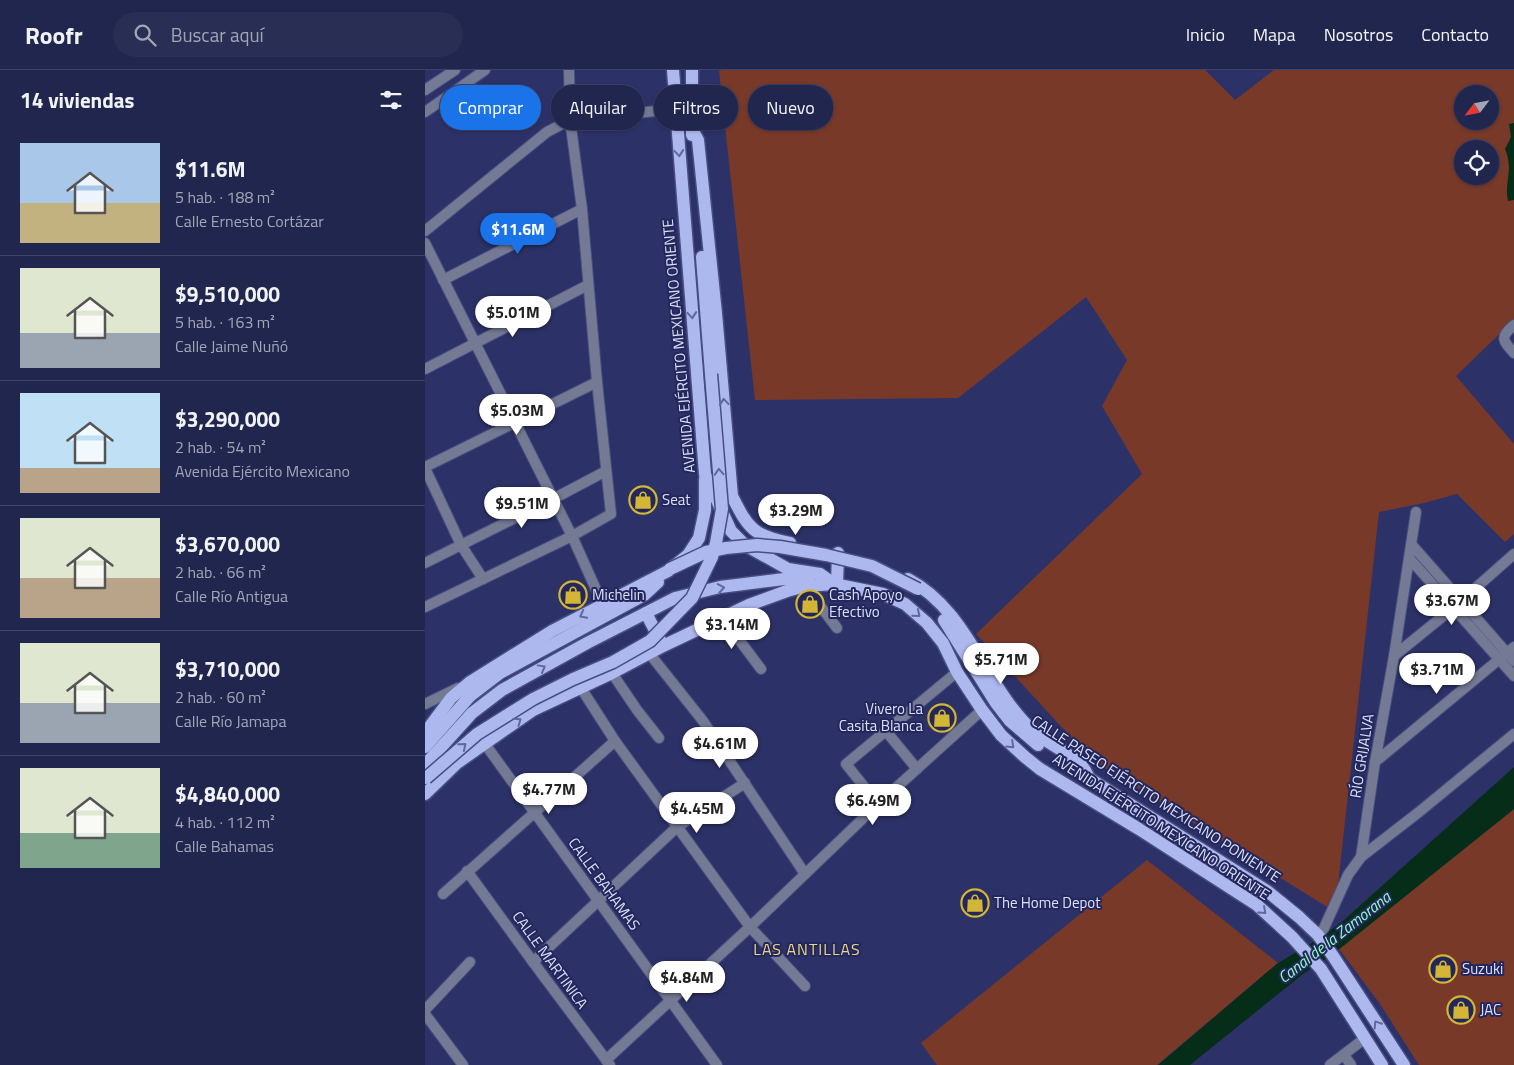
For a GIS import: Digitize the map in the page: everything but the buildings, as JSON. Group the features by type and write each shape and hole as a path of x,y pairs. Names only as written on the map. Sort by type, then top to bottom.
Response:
{"main road":[{"name":"AVENIDA EJÉRCITO MEXICANO ORIENTE","path":"673,70 674,85"},
{"name":"AVENIDA EJÉRCITO MEXICANO ORIENTE","path":"692,70 692,85"},
{"name":"AVENIDA EJÉRCITO MEXICANO ORIENTE","path":"677,130 705,474 731,532 745,545 788,569 820,574 836,585 883,594 905,604 927,623 943,643 957,672 982,710 1001,735 1025,758 1257,905 1292,937 1321,970 1364,1039"},
{"name":"AVENIDA EJÉRCITO MEXICANO ORIENTE","path":"425,774 477,734 533,699 613,662 650,641 692,598 712,557 722,509 692,130"},
{"name":"AVENIDA EJÉRCITO MEXICANO ORIENTE","path":"693,130 698,140 732,496 745,520 754,531 770,540 838,552"},
{"path":"425,747 470,696 499,673 644,595 688,555 699,538 705,510 705,474"},
{"name":"CALLE PASEO EJÉRCITO MEXICANO PONIENTE","path":"671,569 706,552 757,545 773,546 826,555 872,566 918,589 945,621 984,684 1010,721 1039,746 1267,891 1318,936 1404,1065"},
{"path":"836,585 838,552 864,558 924,587 961,629 1011,707 1035,732 1081,765 1089,778"},
{"path":"425,733 451,698 470,682 552,631 671,569"},
{"path":"425,774 472,713 502,690 675,598 720,587 784,579 836,585"},
{"path":"425,794 457,764 533,710 612,673 722,617 787,590 805,586 836,585"},
{"path":"646,613 663,646"},
{"path":"1364,1039 1382,1065"}],"street":[{"path":"425,90 455,70"},
{"path":"425,112 485,70"},
{"path":"569,70 569,85"},
{"path":"425,231 551,130"},
{"path":"425,607 572,536 611,514 582,209 571,130"},
{"path":"443,280 582,209"},
{"path":"425,243 572,536 603,605"},
{"path":"425,369 588,285"},
{"path":"1514,325 1505,333 1504,338 1514,354"},
{"path":"483,579 461,545 425,468 597,382"},
{"path":"425,563 606,471"},
{"name":"RÍO GRIJALVA","path":"1318,936 1324,928 1348,875 1361,857 1417,512"},
{"path":"1412,545 1514,662"},
{"path":"1394,656 1453,608 1514,554"},
{"path":"1410,559 1453,608 1507,653 1514,676"},
{"path":"805,586 837,628"},
{"path":"722,617 761,669"},
{"path":"649,653 703,721 805,874"},
{"path":"1375,762 1507,653"},
{"path":"878,804 847,764 885,730 957,672"},
{"path":"612,673 659,738"},
{"path":"425,704 470,682"},
{"path":"581,688 615,741 750,927 805,986"},
{"path":"608,1063 670,1001 878,804 982,710"},
{"path":"885,730 917,769"},
{"path":"1361,857 1514,734"},
{"path":"443,894 615,741"},
{"name":"CALLE BAHAMAS","path":"485,744 717,1065"},
{"path":"533,962 677,827 745,783"},
{"name":"CALLE MARTINICA","path":"467,871 608,1063"},
{"path":"425,1010 470,962"},
{"path":"425,1014 463,1065"},
{"path":"1330,1065 1364,1039"},
{"path":"1344,1055 1351,1065"}],"shaded area":[{"path":"722,70 1205,70 1235,100 1274,70 1514,70 1514,320 1456,376 1514,444 1514,534 1505,542 1457,494 1379,512 1335,912 1091,759 976,634 1142,474 1102,406 1127,360 1086,297 958,398 755,400 725,130 738,130 738,85 721,85 719,71"},
{"path":"1514,809 1514,1065 1419,1065 1380,1004 1339,949"},
{"path":"1147,860 1278,963 1157,1065 937,1065 921,1043"}],"water":[{"path":"1514,123 1514,200 1508,201 1509,164 1505,149 1511,137 1509,124"},
{"name":"Canal de la Zamorana","path":"1514,767 1514,809 1332,955 1303,974 1190,1065 1158,1065 1278,963 1320,938 1344,920"}],"place":[{"name":"Seat","path":"643,500"},
{"name":"Michelin","path":"573,595"},
{"name":"Cash Apoyo Efectivo","path":"810,604"},
{"name":"Vivero La Casita Blanca","path":"942,718"},
{"name":"The Home Depot","path":"975,903"},
{"name":"Suzuki","path":"1443,969"},
{"name":"JAC","path":"1461,1010"}],"district":[{"name":"LAS ANTILLAS","path":"807,949"}]}
